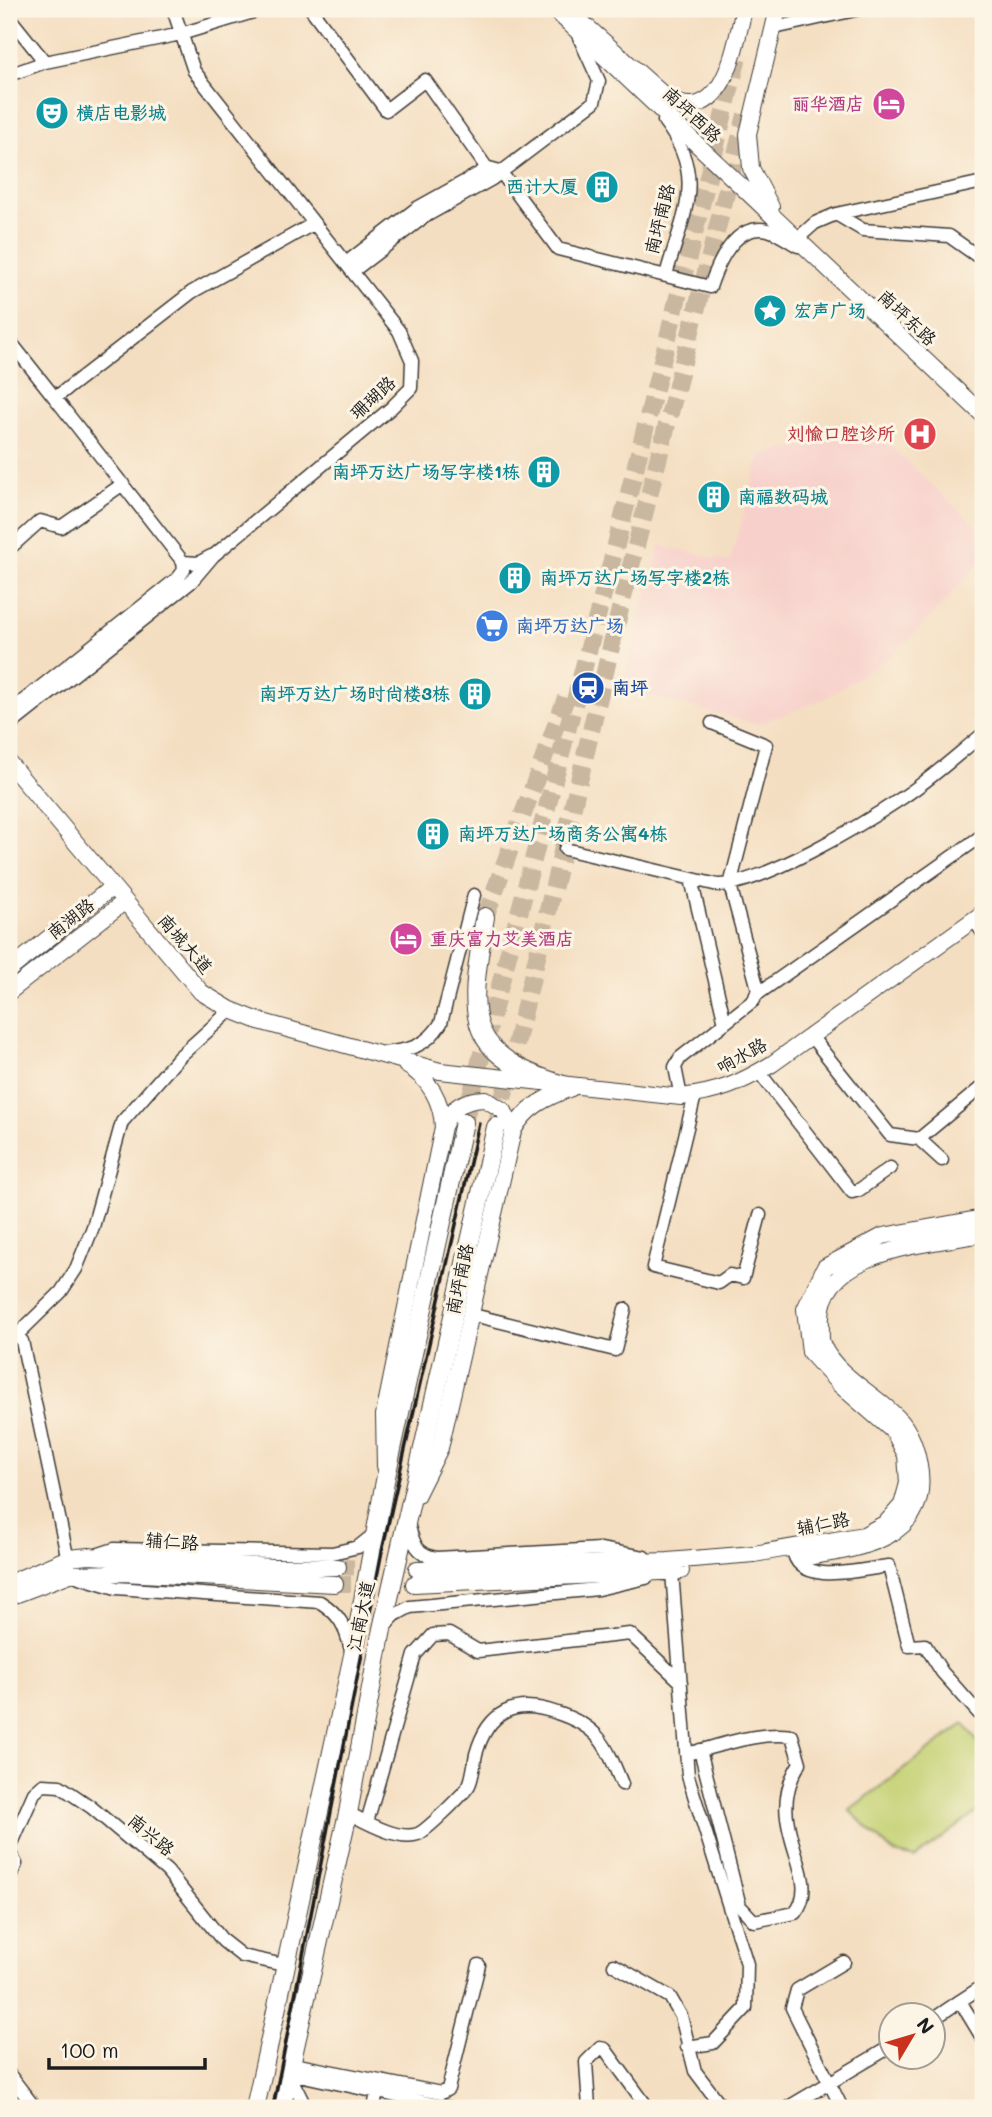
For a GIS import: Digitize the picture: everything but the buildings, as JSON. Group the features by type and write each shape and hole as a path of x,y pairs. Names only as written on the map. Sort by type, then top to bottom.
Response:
{"highway":[{"path":"485,916 473,986 474,1012 482,1034 494,1051 519,1070 571,1087"},
{"name":"江南大道","path":"255,2108 353,1655 378,1531 385,1481 464,1122"},
{"name":"江南大道","path":"281,2108 348,1813 382,1629 505,1129"}],"main road":[{"name":"南坪西路","path":"554,9 801,244"},
{"path":"568,9 667,98 687,105 707,99 725,81 744,9"},
{"path":"778,9 748,134 748,153 758,187 801,244"},
{"name":"南坪东路","path":"801,244 983,415"},
{"name":"南城大道","path":"9,763 111,888 201,992 231,1010 259,1021 394,1059"},
{"path":"9,970 111,888"},
{"name":"南湖路","path":"9,992 124,902"},
{"name":"响水路","path":"394,1059 440,1071 571,1087 688,1096 737,1085 980,922"},
{"path":"394,1059 413,1069 435,1093 442,1111 443,1128"},
{"name":"南坪南路","path":"410,1513 440,1448 472,1315 505,1129 533,1107 571,1087"},
{"path":"385,1481 384,1415 443,1128 449,1113 458,1105 485,1099 504,1111 505,1129"},
{"name":"辅仁路","path":"793,1554 864,1535 886,1523 902,1505 908,1483 906,1455 894,1432 840,1385 810,1352 805,1309 825,1267 883,1236 983,1218"},
{"name":"辅仁路","path":"415,1576 670,1567 868,1547 894,1534 913,1512 921,1486 918,1452 902,1423 849,1377 823,1346 820,1310 835,1277 886,1251 983,1234"},
{"name":"辅仁路","path":"9,1597 89,1556 273,1567 338,1567"},
{"name":"辅仁路","path":"9,1583 69,1566 121,1573 335,1584"}],"street":[{"name":"珊瑚路","path":"9,726 191,582 213,556 391,408 411,388 412,361 399,331 194,71 173,9"},
{"path":"9,75 45,62 181,34 263,9"},
{"path":"311,9 386,110 425,80 494,173 558,249 710,286 721,256 734,241 751,232 767,230 801,244 815,223 836,214 983,182"},
{"path":"774,28 860,9"},
{"path":"9,17 45,62"},
{"path":"349,267 417,208 494,173 594,102 599,81 576,30"},
{"name":"南坪南路","path":"649,101 680,142 689,168 688,194 666,275"},
{"path":"836,214 863,230 949,236 983,260"},
{"path":"55,398 192,292 313,224"},
{"path":"9,340 183,562 184,570 179,577 9,712"},
{"path":"9,549 40,521 61,527 123,484"},
{"path":"183,562 198,563 213,556"},
{"path":"712,723 766,745 730,885 758,989 754,1000 680,1058 675,1067 688,1096 690,1127 653,1267 719,1283 730,1275 743,1278 760,1215"},
{"path":"565,849 730,885 791,861 903,798 983,734"},
{"path":"756,995 983,835"},
{"path":"691,878 725,1023"},
{"path":"376,1053 412,1049 433,1035 448,1000 474,895"},
{"path":"231,1010 179,1057 122,1122 93,1227 76,1269 61,1293 13,1331 22,1341 69,1566 116,1588 320,1602 336,1612 345,1624 353,1655"},
{"path":"810,1035 890,1135 919,1139 942,1160"},
{"path":"759,1072 852,1192 890,1168"},
{"path":"919,1139 983,1086"},
{"path":"472,1315 615,1350 625,1309"},
{"path":"410,1513 414,1544 419,1551 437,1558 600,1549 670,1567"},
{"path":"89,1556 114,1549 332,1553 358,1546 378,1531"},
{"path":"793,1554 803,1569 820,1574 889,1566 909,1647 925,1645 942,1672 983,1718"},
{"path":"382,1629 395,1615 410,1606 598,1589 670,1567"},
{"path":"670,1567 688,1776 747,1964 746,2008 713,2043 687,2048"},
{"path":"367,1822 415,1655 433,1635 449,1634 478,1651 629,1634 681,1682"},
{"path":"348,1813 411,1836 422,1833 469,1785 480,1741 490,1723 506,1710 528,1705 558,1713 589,1727 605,1742 622,1784"},
{"path":"686,1754 700,1750 774,1733 792,1736 800,1763 790,1778 785,1817 805,1885 803,1902 795,1913 754,1921 740,1906 700,1750"},
{"name":"南兴路","path":"9,1850 34,1793 43,1785 60,1786 91,1807 167,1871 223,1941 242,1956 284,1965"},
{"path":"9,1850 16,1864 9,1879"},
{"path":"842,2108 792,2008 797,1990 844,1962"},
{"path":"291,2071 441,2093 448,2089 479,1965"},
{"path":"614,1965 670,1997 681,2016 695,2071 723,2108"},
{"path":"946,2011 983,1986"},
{"path":"960,2001 983,2039"},
{"path":"589,2108 586,2062 600,2048 605,2049 648,2108"},
{"path":"787,2108 876,2057"},
{"path":"291,2071 451,2108"},
{"path":"291,2071 306,2108"},
{"path":"9,2074 35,2108"},
{"path":"374,2108 377,2092"}],"shaded area":[{"path":"865,423 983,532 983,560 911,637 884,661 825,698 794,711 757,724 621,689 660,545 730,562 760,455 842,437"}],"green space":[{"path":"964,1724 983,1748 983,1807 915,1858 894,1853 849,1810"}],"tunnel":[{"path":"464,1122 616,545 739,53"},
{"path":"497,1124 621,605 746,115"},
{"path":"485,917 566,698"},
{"path":"338,1567 417,1569"},
{"path":"335,1584 414,1584"}],"railway":[{"path":"273,2108 382,1551 479,1123"}],"place":[{"name":"丽华酒店","path":"889,104"},
{"name":"横店电影城","path":"52,113"},
{"name":"西计大厦","path":"602,187"},
{"name":"宏声广场","path":"770,311"},
{"name":"刘愉口腔诊所","path":"920,434"},
{"name":"南坪万达广场写字楼1栋","path":"544,472"},
{"name":"南福数码城","path":"714,497"},
{"name":"南坪万达广场写字楼2栋","path":"515,578"},
{"name":"南坪万达广场","path":"492,626"},
{"name":"南坪","path":"588,688"},
{"name":"南坪万达广场时尚楼3栋","path":"475,694"},
{"name":"南坪万达广场商务公寓4栋","path":"433,834"},
{"name":"重庆富力艾美酒店","path":"406,939"}]}
